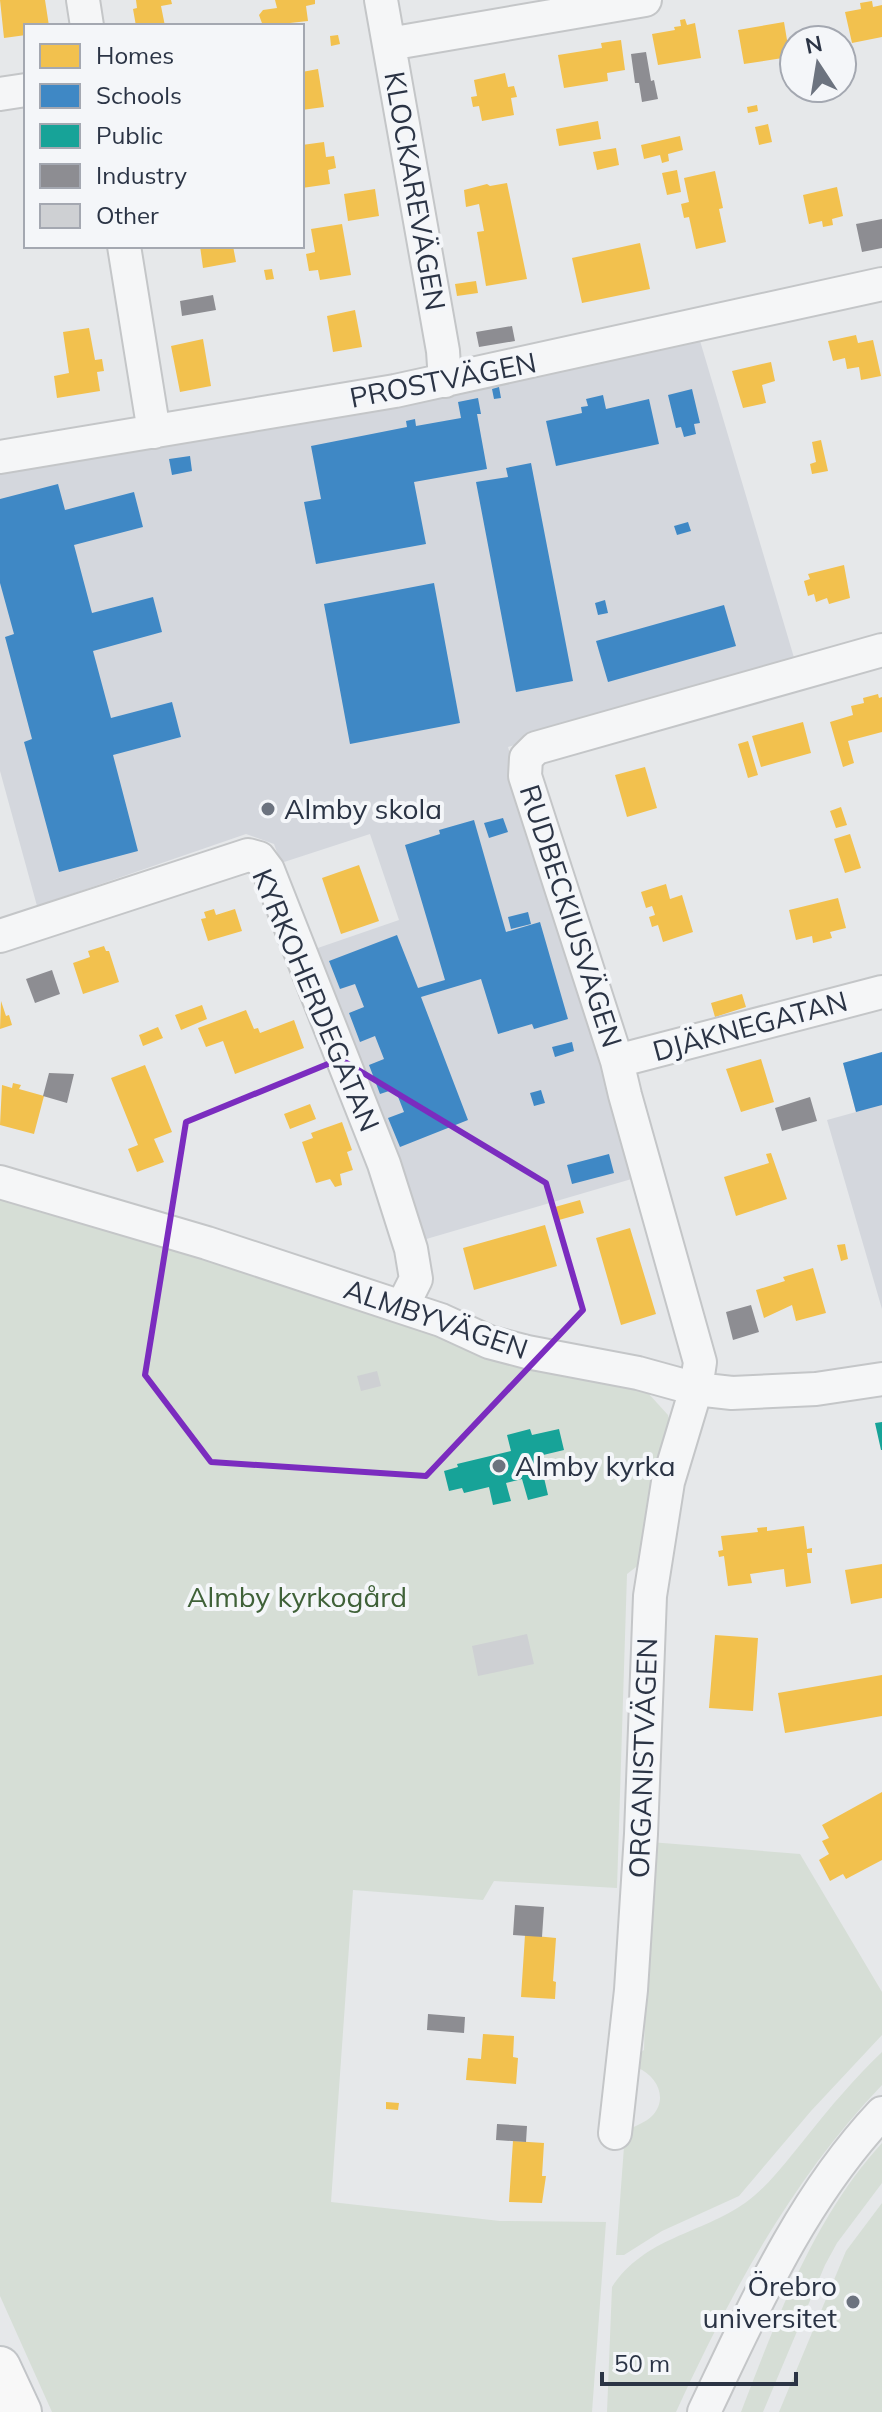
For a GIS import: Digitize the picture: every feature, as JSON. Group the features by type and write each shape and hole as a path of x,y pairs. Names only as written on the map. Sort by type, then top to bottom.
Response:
{"main road":[{"path":"0,2367 21,2412"}],"street":[{"path":"83,0 87,24"},
{"name":"KLOCKAREVÄGEN","path":"381,0 443,351 445,381"},
{"path":"389,44 645,0"},
{"path":"0,94 24,90"},
{"path":"124,248 154,432"},
{"name":"PROSTVÄGEN","path":"0,457 445,381 882,284"},
{"name":"RUDBECKIUSVÄGEN","path":"696,1389 700,1362 693,1332 617,1061 525,776 526,758 536,748 882,650"},
{"name":"KYRKOHERDEGATAN","path":"0,936 211,865 248,855 259,858 268,870 297,941 388,1178 411,1249 416,1279 402,1307"},
{"name":"DJÄKNEGATAN","path":"617,1061 882,992"},
{"name":"ALMBYVÄGEN","path":"0,1182 207,1243 441,1320 489,1342 638,1373 696,1389 770,1393 882,1379"},
{"name":"ORGANISTVÄGEN","path":"615,2133 631,1990 650,1596 668,1482 696,1389"},
{"path":"704,2412 761,2290 799,2224 836,2167 882,2113"}],"highlighted area":[{"path":"340,1059 546,1183 583,1310 426,1476 211,1462 145,1375 186,1122"}],"shaded area":[{"name":"Almby skola","path":"698,334 795,661 508,747 635,1178 423,1240 312,950 399,920 370,834 281,863 274,844 246,834 37,906 0,771 0,471"},
{"path":"882,1052 882,1309 827,1120 856,1112 843,1063"}],"green space":[{"name":"Almby kyrkogård","path":"0,1193 565,1373 648,1393 668,1415 672,1430 649,1557 627,1574 617,1888 494,1881 483,1900 353,1890 331,2202 500,2221 606,2222 592,2412 52,2412 0,2296"},
{"path":"650,1842 800,1854 882,1992 882,2035 811,2111 739,2196 662,2231 624,2255 616,2255 625,2133 650,2118 660,2102 655,2082 638,2068 639,2053 644,2050"},
{"path":"882,2052 882,2085 819,2159 766,2240 718,2324 676,2412 607,2412 612,2287 625,2270 641,2257 728,2213 754,2196"},
{"path":"882,2143 882,2183 837,2243 825,2265 763,2412 741,2412 783,2305 816,2237 857,2173"},
{"name":"Örebro universitet","path":"882,2203 882,2412 779,2412 846,2251"}],"building: Homes":[{"path":"0,0 45,0 49,24 24,24 24,35 4,38"},
{"path":"136,0 171,0 172,4 161,6 165,24 136,24 133,9 137,8"},
{"path":"275,0 315,0 315,4 306,6 308,21 262,24 259,15 263,10 277,8"},
{"path":"872,1 873,7 882,5 882,37 858,42 858,24 848,24 845,12 861,9 860,3"},
{"path":"685,19 687,25 695,23 701,58 658,65 652,34 675,30 674,27 681,26 680,20"},
{"path":"784,22 778,24 778,59 744,64 738,30"},
{"path":"338,35 340,44 331,46 330,36"},
{"path":"621,40 625,70 607,73 608,81 564,88 558,55 602,48 601,43"},
{"path":"318,69 324,107 304,110 304,72"},
{"path":"505,73 508,87 514,86 517,97 511,98 514,115 482,121 479,106 473,107 471,97 477,96 474,80"},
{"path":"757,105 758,111 748,113 747,107"},
{"path":"598,121 601,139 559,146 556,129"},
{"path":"768,124 772,142 759,145 755,127"},
{"path":"680,136 683,150 668,154 669,161 662,163 660,155 644,159 641,145"},
{"path":"324,142 326,157 334,156 336,168 328,170 330,184 304,188 304,145"},
{"path":"616,148 619,165 597,170 593,152"},
{"path":"677,170 681,192 667,195 662,173"},
{"path":"715,171 726,242 696,249 689,217 684,218 681,204 689,202 684,178"},
{"path":"507,183 527,279 486,286 477,232 484,231 479,204 466,207 464,190"},
{"path":"837,187 843,216 832,219 833,225 823,227 822,221 809,224 803,195"},
{"path":"375,189 379,216 348,221 344,194"},
{"path":"342,224 351,275 320,280 318,270 309,271 306,254 315,252 311,229"},
{"path":"640,243 650,289 582,303 572,258"},
{"path":"200,248 233,248 236,262 203,268"},
{"path":"272,269 274,279 266,280 264,270"},
{"path":"476,281 478,293 457,296 455,284"},
{"path":"355,310 362,347 333,352 327,316"},
{"path":"89,328 95,360 102,359 104,371 97,372 100,391 57,398 54,376 69,373 63,332"},
{"path":"856,335 858,343 873,340 881,376 861,380 859,367 847,369 845,358 833,361 828,341"},
{"path":"203,339 211,386 180,392 171,346"},
{"path":"771,362 775,381 762,385 766,403 743,408 732,371"},
{"path":"821,440 828,471 812,474 810,464 816,462 812,442"},
{"path":"844,565 850,598 829,604 827,598 816,602 814,594 808,596 804,581 810,579 808,574"},
{"path":"878,694 879,698 882,697 882,732 848,741 854,763 843,767 830,722 853,715 851,706 864,703 863,698"},
{"path":"803,722 811,753 761,767 752,736"},
{"path":"748,741 758,775 748,778 738,744"},
{"path":"645,767 657,808 627,817 615,775"},
{"path":"841,807 847,825 836,828 830,811"},
{"path":"850,834 861,868 845,873 834,839"},
{"path":"359,865 379,921 341,934 322,878"},
{"path":"666,884 670,899 682,895 693,932 663,942 658,925 652,927 649,917 655,915 652,906 646,908 641,892"},
{"path":"838,898 846,928 830,932 832,938 813,943 812,936 796,940 789,910"},
{"path":"214,909 216,915 235,909 242,931 208,941 201,919 206,918 204,912"},
{"path":"104,946 109,951 119,982 83,994 73,963 90,957 88,951"},
{"path":"742,994 746,1007 715,1017 711,1003"},
{"path":"1,1001 12,1025 0,1029"},
{"path":"202,1005 207,1019 181,1030 175,1015"},
{"path":"246,1010 254,1029 258,1028 260,1033 294,1020 304,1048 235,1074 223,1041 206,1047 198,1028"},
{"path":"158,1027 163,1038 143,1046 139,1035"},
{"path":"761,1059 774,1102 741,1112 726,1069"},
{"path":"145,1065 172,1132 154,1139 164,1162 137,1172 128,1149 138,1145 111,1078"},
{"path":"13,1083 21,1085 19,1089 44,1096 34,1134 0,1125 2,1085 12,1088"},
{"path":"310,1104 316,1119 290,1129 284,1114"},
{"path":"342,1122 352,1150 347,1152 353,1170 340,1174 342,1185 335,1187 330,1179 316,1183 302,1142 313,1138 311,1133"},
{"path":"771,1153 787,1199 736,1216 724,1177 769,1163 766,1154"},
{"path":"580,1200 584,1213 559,1220 555,1207"},
{"path":"545,1225 557,1266 474,1290 463,1248"},
{"path":"630,1228 656,1314 621,1325 596,1238"},
{"path":"845,1244 848,1259 841,1261 837,1245"},
{"path":"813,1268 826,1313 796,1321 792,1305 764,1318 756,1290 785,1281 783,1277"},
{"path":"804,1526 807,1549 812,1548 812,1553 807,1553 811,1583 786,1587 784,1569 750,1574 752,1583 728,1586 724,1556 719,1557 718,1551 723,1550 721,1536 758,1532 757,1528 767,1527 767,1531"},
{"path":"882,1564 882,1598 851,1604 845,1570"},
{"path":"715,1635 758,1638 753,1711 709,1708"},
{"path":"882,1675 882,1716 785,1733 778,1693"},
{"path":"882,1792 882,1860 846,1879 843,1874 830,1881 819,1860 829,1854 822,1841 829,1838 822,1825"},
{"path":"525,1935 556,1938 555,1999 521,1997"},
{"path":"483,2034 514,2036 513,2057 518,2058 516,2084 466,2080 468,2058 481,2059"},
{"path":"386,2102 399,2103 398,2110 386,2109"},
{"path":"513,2141 544,2143 542,2176 546,2176 542,2203 509,2202"}],"building: Schools":[{"path":"499,387 501,398 494,399 492,389"},
{"path":"692,389 700,423 694,424 696,434 684,437 681,427 676,428 668,395"},
{"path":"603,395 606,409 649,399 659,444 556,466 546,421 582,413 581,407 588,406 586,399"},
{"path":"478,398 481,414 477,414 487,469 414,482 426,544 316,564 304,502 321,499 311,446 407,427 406,421 415,419 416,426 461,418 458,402"},
{"path":"190,456 192,471 172,475 169,459"},
{"path":"531,463 573,681 516,692 476,482 508,477 506,468"},
{"path":"58,484 65,510 134,492 143,527 74,545 92,613 153,597 162,632 93,651 111,718 172,702 181,737 113,755 138,851 59,872 24,742 32,739 5,637 14,634 0,583 0,499"},
{"path":"688,522 691,531 677,535 674,526"},
{"path":"434,583 460,723 350,744 324,604"},
{"path":"605,600 608,613 598,615 595,603"},
{"path":"724,605 736,646 608,682 596,641"},
{"path":"503,818 508,832 489,838 484,823"},
{"path":"474,820 506,932 540,922 568,1019 534,1029 532,1024 498,1034 481,979 421,997 468,1120 400,1147 388,1118 404,1112 395,1089 380,1094 369,1065 384,1059 375,1036 360,1042 349,1013 364,1007 355,984 340,989 329,961 397,935 418,988 445,980 405,845 440,834 439,830"},
{"path":"528,912 531,924 511,929 508,917"},
{"path":"572,1042 574,1051 555,1057 552,1047"},
{"path":"882,1052 882,1105 856,1112 843,1063"},
{"path":"541,1090 545,1103 534,1106 530,1093"},
{"path":"609,1154 614,1173 572,1184 567,1165"}],"building: Public":[{"path":"882,1422 882,1450 881,1450 875,1423"},
{"name":"Almby kyrka","path":"530,1429 532,1435 559,1429 564,1450 539,1456 548,1495 528,1500 522,1479 506,1483 511,1501 493,1505 489,1487 464,1493 462,1488 449,1491 444,1471 458,1467 457,1464 511,1451 507,1435"}],"building: Industry":[{"path":"646,52 658,99 642,102 639,83 635,83 631,54"},
{"path":"882,219 882,248 862,252 856,224"},
{"path":"213,295 216,310 182,316 180,301"},
{"path":"512,326 515,341 479,347 476,332"},
{"path":"52,970 60,994 35,1003 26,979"},
{"path":"49,1073 74,1074 67,1103 43,1096"},
{"path":"810,1097 817,1121 782,1131 775,1108"},
{"path":"751,1305 759,1332 733,1340 726,1312"},
{"path":"515,1905 544,1907 542,1937 513,1935"},
{"path":"428,2014 465,2017 464,2033 427,2030"},
{"path":"497,2124 527,2126 526,2142 496,2140"}],"building: Other":[{"path":"377,1371 381,1386 361,1391 357,1376"},
{"path":"527,1634 534,1664 478,1676 472,1646"}],"place":[{"name":"Almby skola","path":"268,809"},
{"name":"Almby kyrka","path":"499,1466"},
{"name":"Örebro universitet","path":"853,2302"}]}
